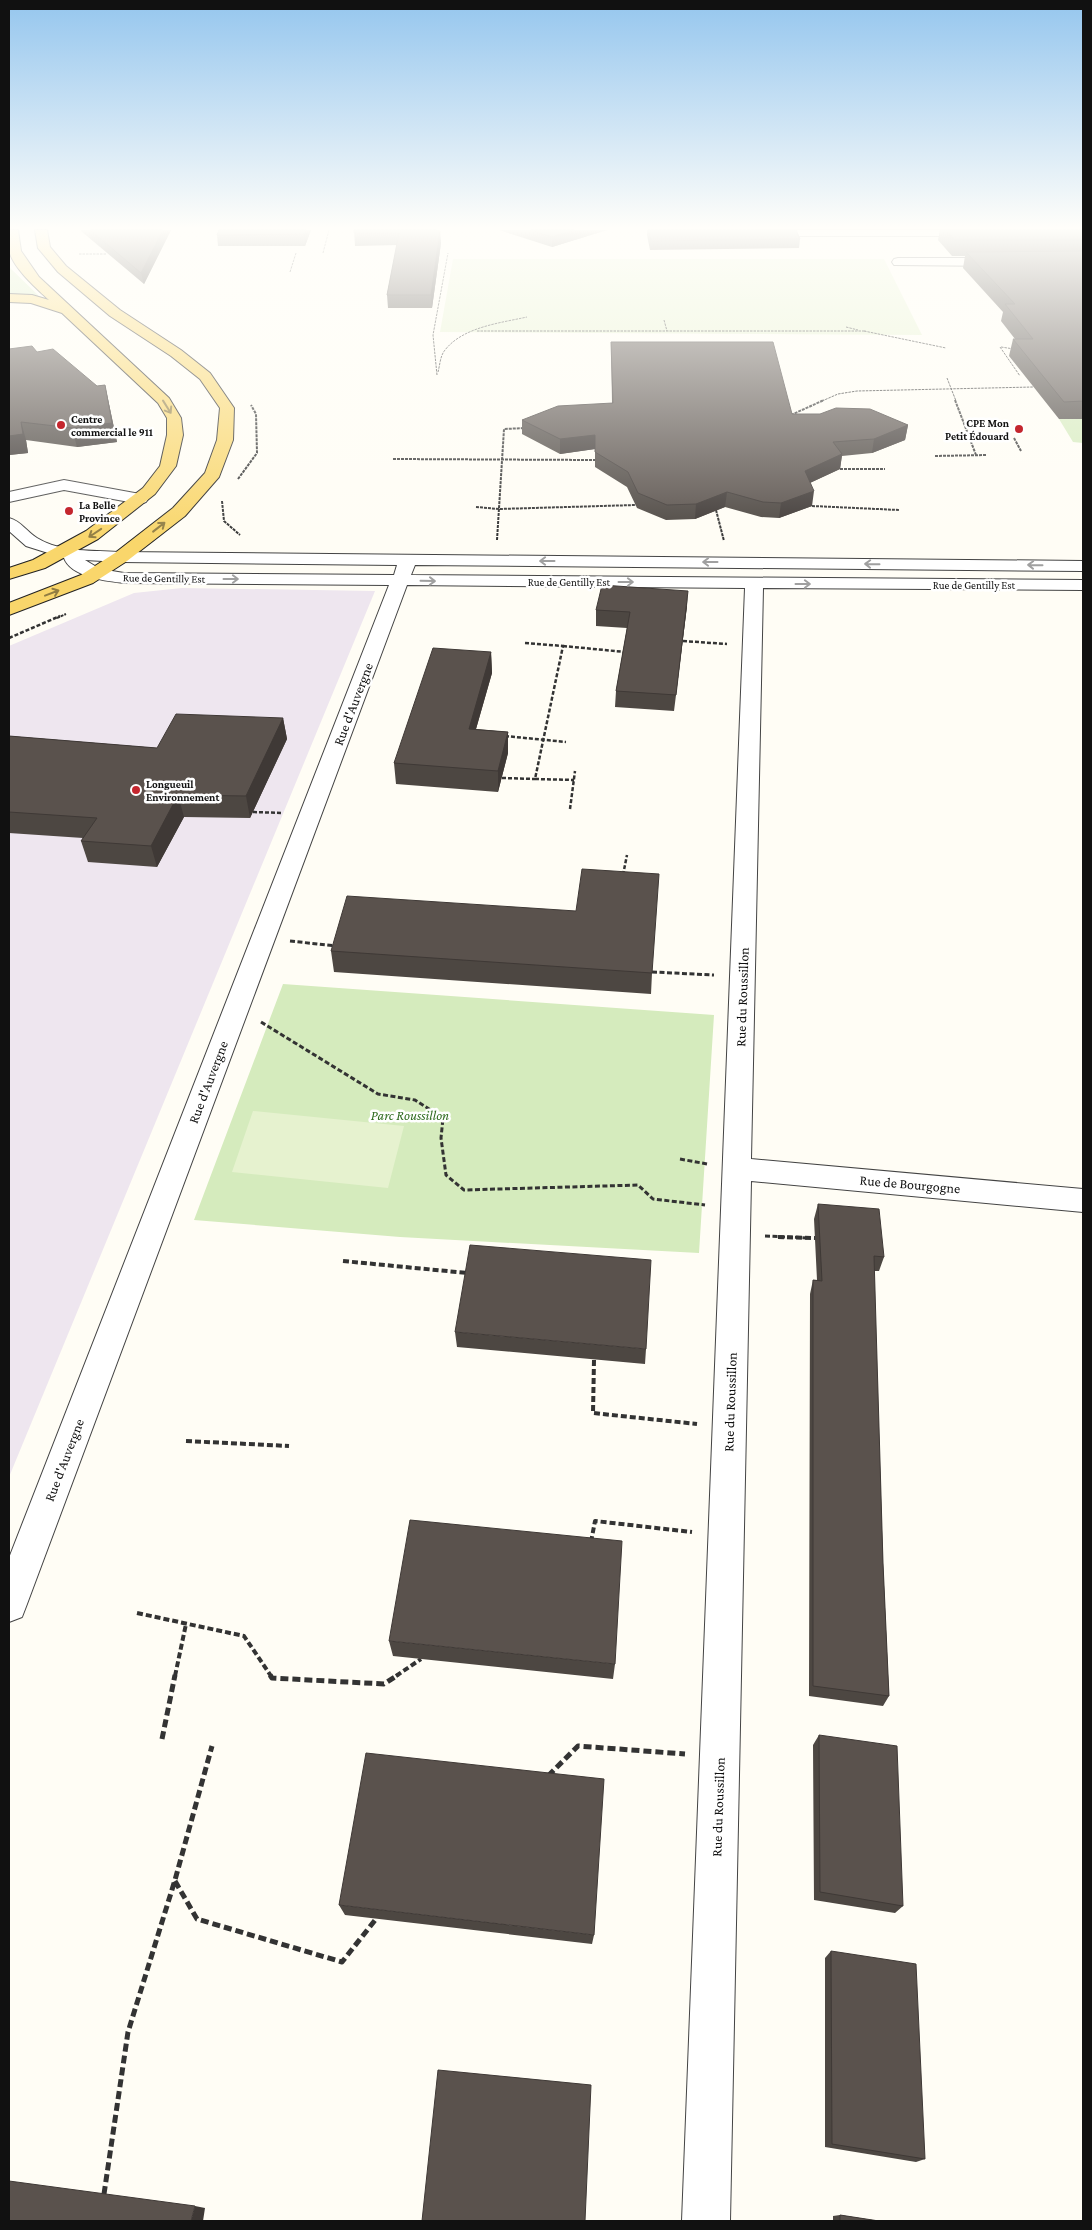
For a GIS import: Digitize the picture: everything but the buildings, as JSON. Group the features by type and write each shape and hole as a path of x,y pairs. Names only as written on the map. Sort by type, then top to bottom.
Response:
{"main road":[{"path":"9,574 39,564 92,535 149,491 168,466 175,434 174,418 164,401 95,334"},
{"path":"9,609 95,574 121,557 179,512 213,474 225,440 227,408 204,376 176,353 147,334"}],"street":[{"path":"9,497 64,485 140,499"},
{"name":"Rue de Gentilly Est","path":"9,523 32,542 62,553 95,574 124,578 404,570 494,560 1083,566"},
{"name":"Rue de Gentilly Est","path":"62,553 404,570 754,583 1083,585"},
{"name":"Rue d'Auvergne","path":"9,1604 404,570"},
{"name":"Rue du Roussillon","path":"706,2221 754,583"},
{"name":"Rue de Bourgogne","path":"737,1169 1083,1201"}],"path":[{"path":"433,334 437,375 444,351 467,334"},
{"path":"880,334 946,348"},
{"path":"1018,356 1014,348 1000,347 1020,376"},
{"path":"947,378 976,455"},
{"path":"789,416 838,394 857,391 1033,387"},
{"path":"494,560 504,429 529,428"},
{"path":"1014,438 1021,451"},
{"path":"934,456 987,455"},
{"path":"393,459 595,460"},
{"path":"840,469 885,469"},
{"path":"222,500 224,520 238,534 246,537"},
{"path":"476,507 636,505"},
{"path":"812,506 899,510"},
{"path":"716,510 727,554 731,562"},
{"path":"683,641 752,646"},
{"path":"525,643 624,652"},
{"path":"535,779 563,646"},
{"path":"504,736 566,742"},
{"path":"570,808 575,770"},
{"path":"502,778 574,780"},
{"path":"621,883 627,856"},
{"path":"264,938 342,947"},
{"path":"652,972 742,977"},
{"path":"237,1007 378,1094 416,1100 443,1118 441,1138 446,1175 464,1190 638,1185 653,1199 735,1221 815,1238"},
{"path":"344,1261 469,1273"},
{"path":"594,1360 593,1413 730,1428"},
{"path":"186,1441 289,1446"},
{"path":"590,1546 595,1521 726,1536"},
{"path":"137,1613 244,1636 272,1678 384,1684 421,1659"},
{"path":"162,1739 186,1624"},
{"path":"104,2194 128,2032 175,1880 212,1746"},
{"path":"545,1778 578,1746 720,1756"},
{"path":"175,1880 197,1919 342,1962 376,1918"}],"shaded area":[{"path":"182,588 375,591 9,1477 9,646 134,593"}],"green space":[{"path":"772,334 922,334 922,335"},
{"path":"1059,419 1083,419 1083,443 1073,442"},
{"name":"Parc Roussillon","path":"283,984 714,1015 699,1253 400,1237 194,1220"},
{"path":"253,1111 404,1126 388,1188 232,1172"}],"place":[{"name":"Centre commercial le 911","path":"61,425"},
{"name":"CPE Mon Petit Édouard","path":"1019,429"},
{"name":"La Belle Province","path":"69,511"},
{"name":"Longueuil Environnement","path":"136,790"}]}
